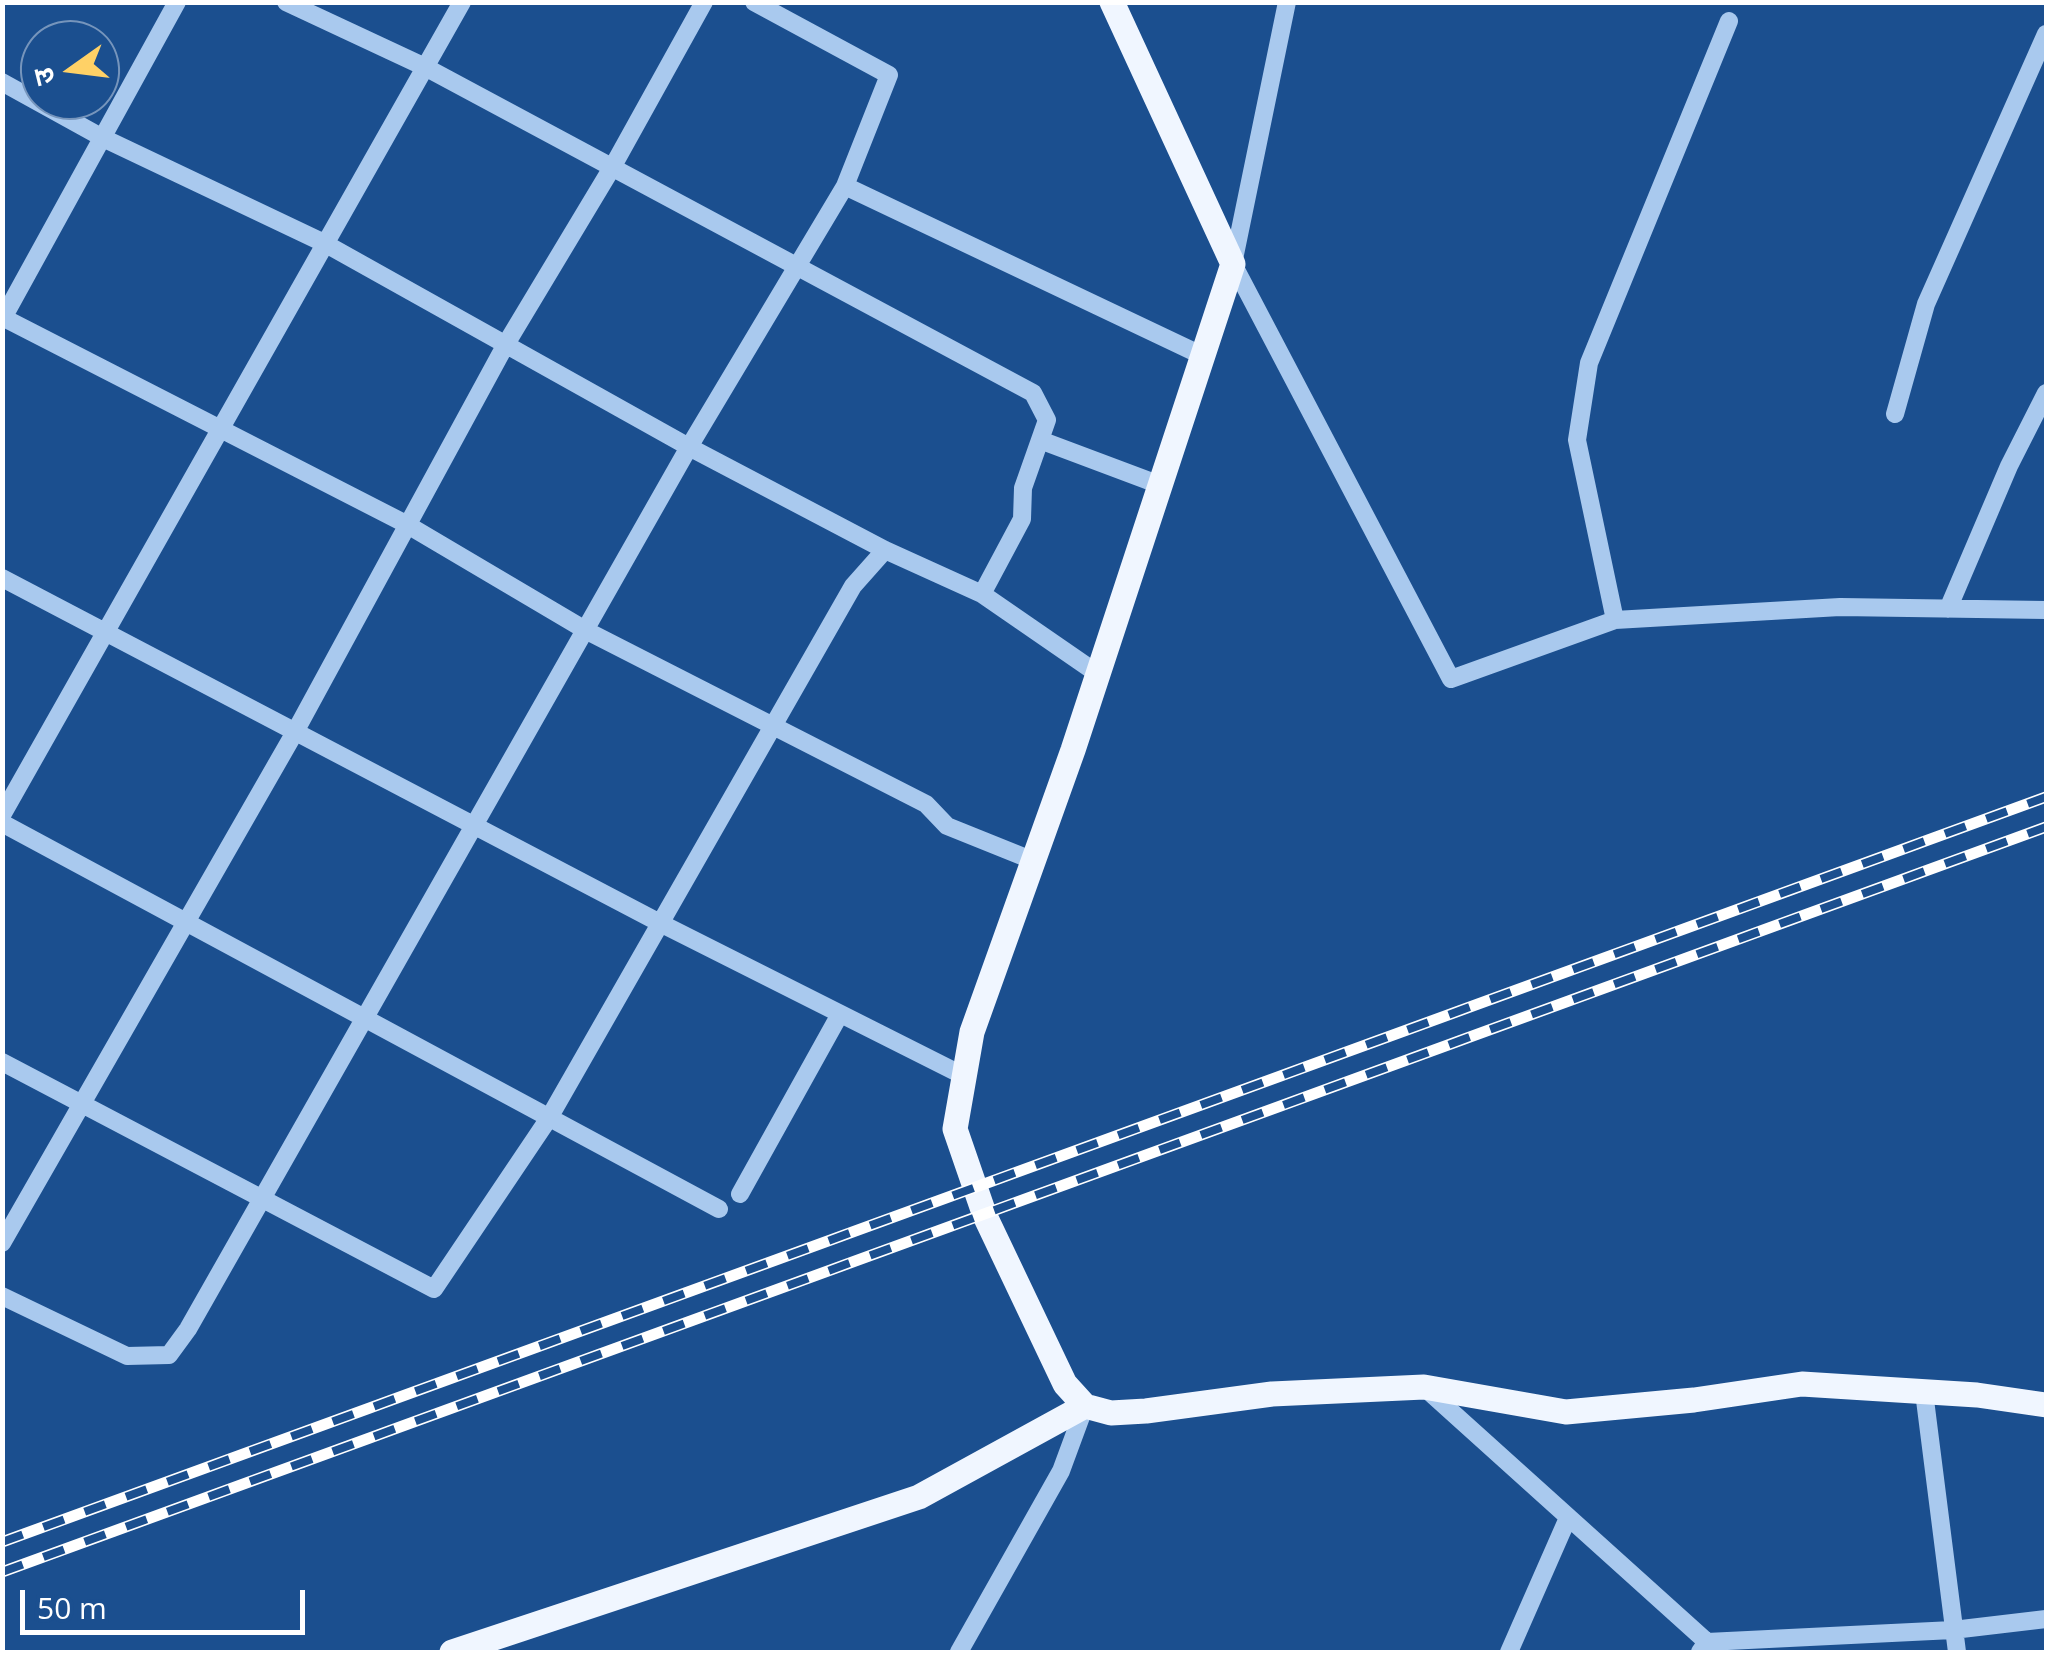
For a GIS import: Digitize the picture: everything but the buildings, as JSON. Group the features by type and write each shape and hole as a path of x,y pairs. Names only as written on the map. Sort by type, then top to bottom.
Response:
{"main road":[{"path":"1112,2 1233,264 1098,674 972,1032 956,1129 985,1216 1065,1384 1085,1406 1111,1412 1272,1394 1424,1387 1566,1412 1694,1400 1802,1384 1977,1395 2046,1405"},
{"path":"452,1652 919,1497 1085,1406"}],"street":[{"path":"177,2 3,318 406,524 587,631 926,804 947,826 1034,861"},
{"path":"286,2 425,67 1033,392 1046,420 1023,488 1022,519 982,594"},
{"path":"462,2 2,819 719,1208"},
{"path":"2,1243 295,732 506,344 613,166 704,2"},
{"path":"2,1296 127,1356 170,1355 188,1329 689,447 845,186 889,75 754,2"},
{"path":"1287,2 1233,264 1451,679 1615,620 1840,607 2046,610"},
{"path":"1615,620 1578,440 1589,363 1729,21"},
{"path":"1894,414 1926,304 2046,34"},
{"path":"2,82 103,138 324,244 689,447 885,550 982,594 1098,674"},
{"path":"845,186 1202,355"},
{"path":"1948,608 2009,466 2046,393"},
{"path":"1040,440 1160,485"},
{"path":"2,1062 434,1289 548,1118 853,586 885,550"},
{"path":"2,578 660,923 964,1076"},
{"path":"740,1194 840,1014"},
{"path":"1424,1387 1703,1647 2046,1620"},
{"path":"1924,1392 1956,1652"},
{"path":"959,1652 1061,1471 1085,1406"},
{"path":"1508,1652 1567,1520"}],"railway":[{"path":"2,1542 2046,797"},
{"path":"2,1572 2046,827"}]}
